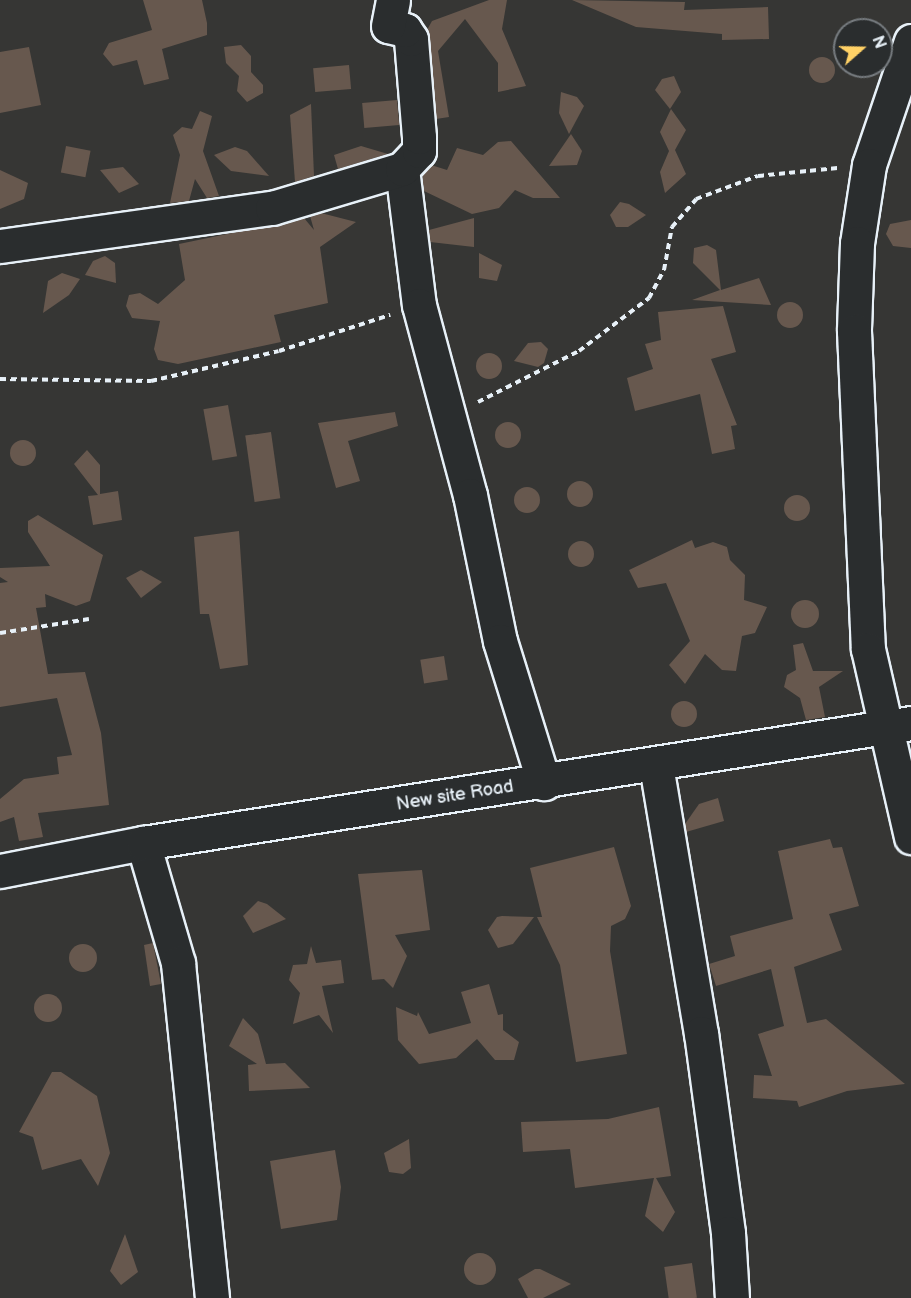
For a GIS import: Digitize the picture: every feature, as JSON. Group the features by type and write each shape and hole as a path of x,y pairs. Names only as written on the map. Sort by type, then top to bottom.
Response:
{"street":[{"path":"0,246 248,212 402,169 419,151 419,137 411,39 405,30 388,26 393,0"},
{"path":"911,41 869,165 857,243 854,343 862,577 868,649 898,725 911,837"},
{"path":"402,169 419,305 449,417 500,642 544,783"},
{"name":"New site Road","path":"0,871 143,843 544,783 898,725"},
{"path":"656,765 701,1033 728,1233 732,1298"},
{"path":"143,843 178,963 212,1298"}],"path":[{"path":"449,417 579,351 649,298 664,270 672,227 696,199 758,176 869,165"},
{"path":"0,379 151,381 279,351 419,305"},
{"path":"0,633 89,619"}],"building":[{"path":"143,0 202,0 207,23 207,35 162,49 169,79 144,85 137,60 113,66 103,54 109,43 152,30"},
{"path":"489,0 507,0 502,29 526,86 498,92 498,63 465,19 438,51 449,117 436,119 427,30 432,21"},
{"path":"572,0 685,2 684,10 768,7 769,39 722,40 722,34 636,27"},
{"path":"241,45 251,56 251,72 263,85 263,93 247,102 237,91 239,76 226,63 224,47"},
{"path":"29,47 41,105 0,113 0,52"},
{"path":"822,57 831,61 833,76 831,79 822,83 813,79 809,70 813,61"},
{"path":"349,65 351,89 315,92 313,68"},
{"path":"674,76 681,92 670,109 655,90 662,79"},
{"path":"561,92 577,97 584,106 569,134 559,113"},
{"path":"397,100 399,125 364,128 362,103"},
{"path":"311,104 314,176 295,182 290,115"},
{"path":"671,109 686,130 675,150 686,174 665,193 660,172 669,151 660,132"},
{"path":"200,111 212,116 203,151 219,196 207,198 195,179 189,201 170,203 180,155 173,135 182,127 192,129"},
{"path":"571,134 582,151 577,165 549,166"},
{"path":"511,141 560,198 533,198 515,190 499,208 472,214 424,191 422,175 431,165 447,170 457,148 483,155 498,142"},
{"path":"66,146 91,151 85,177 61,173"},
{"path":"361,146 388,154 338,169 334,155"},
{"path":"235,147 247,151 269,176 231,171 214,155"},
{"path":"123,167 139,184 119,193 100,170"},
{"path":"0,170 28,183 24,199 0,209"},
{"path":"620,202 629,204 646,215 628,227 616,227 610,215"},
{"path":"321,213 356,222 320,247 328,303 274,315 281,342 178,364 158,360 154,349 160,321 132,318 126,306 129,295 140,293 158,304 185,280 179,244 304,218 314,230 310,216"},
{"path":"474,218 474,247 430,242 429,230"},
{"path":"911,220 911,248 893,246 886,234 890,224"},
{"path":"707,245 716,250 721,290 759,278 771,305 692,300 720,290 693,263 694,248"},
{"path":"479,253 502,265 497,281 479,278"},
{"path":"105,256 115,263 116,283 85,275 93,261"},
{"path":"62,273 80,279 69,295 43,313 48,281"},
{"path":"790,302 799,306 803,315 799,324 790,328 781,324 777,315 781,306"},
{"path":"723,306 736,352 711,359 737,425 731,426 735,449 712,454 700,394 635,411 627,378 653,369 645,344 661,340 658,312"},
{"path":"541,342 548,349 544,363 538,367 514,361 528,343"},
{"path":"489,353 498,357 502,366 498,375 489,379 480,375 476,366 480,357"},
{"path":"228,405 237,456 212,461 203,409"},
{"path":"395,412 398,426 348,441 360,481 336,488 318,423"},
{"path":"508,422 517,426 521,435 517,444 508,448 499,444 495,435 499,426"},
{"path":"271,432 280,498 255,502 245,436"},
{"path":"23,440 32,444 36,453 32,462 23,466 14,462 10,453 14,444"},
{"path":"87,450 100,465 100,494 118,491 122,520 93,525 88,496 98,495 74,464"},
{"path":"580,481 589,485 593,494 589,503 580,507 571,503 567,494 571,485"},
{"path":"527,487 536,491 540,500 536,509 527,513 518,509 514,500 518,491"},
{"path":"797,495 806,499 810,508 806,517 797,521 788,517 784,508 788,499"},
{"path":"38,515 103,555 90,601 76,606 45,594 46,607 36,608 48,674 85,672 101,733 109,805 38,813 43,837 19,841 14,817 0,822 0,799 24,779 59,774 57,757 72,755 57,698 0,707 0,583 8,582 0,577 0,568 50,566 28,532 28,521"},
{"path":"239,531 248,665 220,669 209,614 200,614 194,537"},
{"path":"692,540 695,548 713,542 727,547 730,560 745,575 744,600 767,607 755,633 742,636 736,671 722,670 705,654 685,684 669,665 690,641 666,583 638,588 629,570"},
{"path":"581,541 590,545 594,554 590,563 581,567 572,563 568,554 572,545"},
{"path":"141,570 162,582 141,598 126,578"},
{"path":"805,600 815,604 819,614 815,624 805,628 795,624 791,614 795,604"},
{"path":"803,643 813,671 843,671 819,687 825,717 806,720 800,698 784,687 787,675 796,670 793,645"},
{"path":"444,656 448,680 424,683 420,660"},
{"path":"684,701 693,705 697,714 693,723 684,727 675,723 671,714 675,705"},
{"path":"718,798 724,821 686,832 685,824 699,804"},
{"path":"830,839 833,848 842,847 859,906 829,914 842,950 794,967 807,1023 826,1019 905,1084 847,1091 799,1107 797,1101 753,1098 754,1075 772,1076 758,1034 784,1026 771,969 716,986 709,964 735,956 730,936 793,919 778,851"},
{"path":"614,847 631,906 625,919 611,926 610,951 627,1054 576,1062 560,965 537,917 542,917 530,868"},
{"path":"422,870 430,930 395,935 407,956 393,988 384,979 372,980 358,874"},
{"path":"258,901 267,904 286,919 253,933 243,916"},
{"path":"497,917 534,917 513,944 498,948 488,930"},
{"path":"153,943 161,984 150,986 144,945"},
{"path":"83,944 93,948 97,958 93,968 83,972 73,968 69,958 73,948"},
{"path":"311,946 316,963 341,960 344,983 322,986 333,1033 319,1015 293,1024 300,993 289,980 293,965 307,964"},
{"path":"489,984 498,1015 503,1014 503,1030 519,1042 514,1060 495,1060 477,1039 456,1058 419,1064 398,1040 396,1007 417,1016 418,1012 429,1034 471,1023 461,992"},
{"path":"48,994 58,998 62,1008 58,1018 48,1022 38,1018 34,1008 38,998"},
{"path":"243,1018 258,1034 266,1064 285,1063 310,1088 249,1091 248,1065 257,1064 229,1046"},
{"path":"52,1072 61,1072 97,1096 110,1153 98,1186 81,1159 42,1170 33,1137 19,1132"},
{"path":"659,1107 671,1176 656,1178 675,1212 663,1232 645,1216 654,1178 575,1188 570,1149 523,1152 521,1122 608,1119"},
{"path":"409,1139 411,1168 403,1174 389,1172 384,1153"},
{"path":"335,1150 341,1187 337,1220 281,1229 270,1161"},
{"path":"125,1234 138,1272 121,1285 110,1271"},
{"path":"480,1253 491,1258 496,1269 491,1280 480,1285 469,1280 464,1269 469,1258"},
{"path":"692,1263 697,1298 669,1298 664,1267"},
{"path":"535,1269 540,1269 571,1284 543,1298 528,1298 518,1279"}]}
